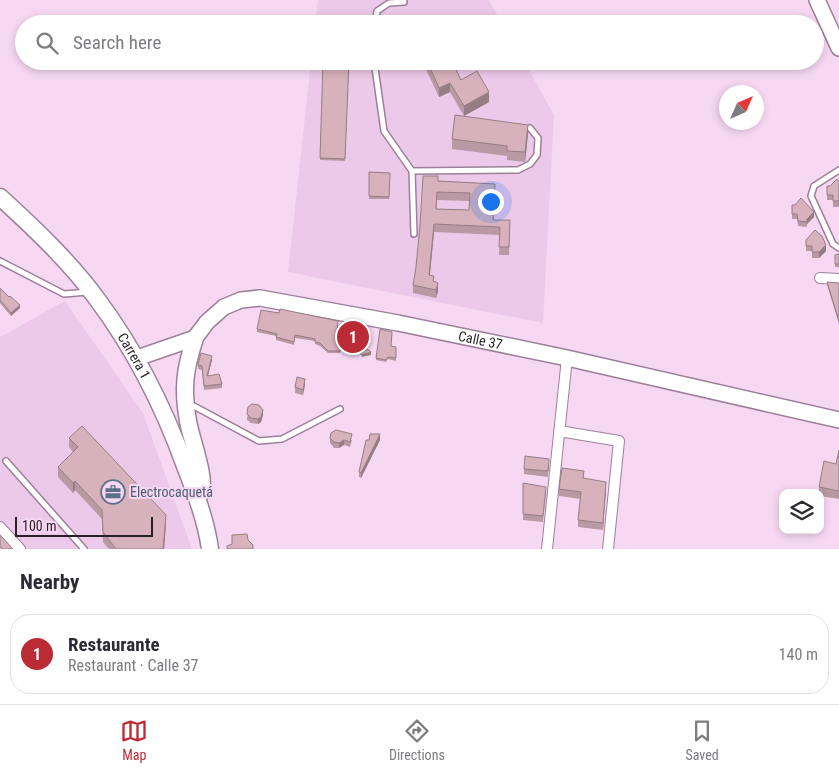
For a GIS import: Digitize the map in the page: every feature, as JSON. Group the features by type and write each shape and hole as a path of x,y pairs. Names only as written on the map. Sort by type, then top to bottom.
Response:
{"main road":[{"name":"Carrera 1","path":"0,197 23,218 91,292 137,358 158,396 176,439 198,500 210,549"},
{"path":"195,338 186,365 184,391 188,422 202,482 202,491 198,500"}],"street":[{"path":"817,0 824,15"},
{"path":"824,15 839,48"},
{"path":"820,278 839,279"},
{"name":"Calle 37","path":"195,338 207,322 224,307 241,300 260,298 398,323 567,358 839,420"},
{"path":"137,358 195,338"},
{"path":"547,549 567,358"},
{"path":"559,431 619,442 608,549"},
{"path":"0,527 20,549"}],"lane":[{"path":"376,15 377,11 389,2 404,2"},
{"path":"375,70 384,131 412,171 414,234"},
{"path":"412,171 518,170 530,164 537,155 538,138 530,128"},
{"path":"839,170 814,186 811,196 833,244 839,248"},
{"path":"0,261 64,294 91,292"},
{"path":"185,402 259,441 282,439 340,409"},
{"path":"6,461 84,549"}],"shaded area":[{"path":"318,0 489,0 497,15 316,15"},
{"path":"310,70 529,70 554,115 543,323 288,272"},
{"path":"65,301 143,413 192,549 0,549 0,337"}],"building":[{"path":"323,70 349,70 345,159 320,158"},
{"path":"431,70 456,70 461,80 477,71 489,92 464,106 450,83 439,88"},
{"path":"455,115 528,125 525,152 507,151 507,146 452,139"},
{"path":"369,172 390,173 389,197 369,196"},
{"path":"423,176 438,176 438,181 495,184 493,220 510,220 509,247 499,247 500,227 434,224 429,275 434,276 433,281 438,283 436,290 413,285","holes":["437,192 470,193 469,210 436,209"]},
{"path":"837,179 839,182 839,201 833,201 833,195 827,195 827,186 830,186"},
{"path":"801,198 814,212 807,219 807,222 798,221 797,214 792,214 792,205 795,205"},
{"path":"815,230 822,236 826,245 819,252 812,252 812,246 806,246 806,240"},
{"path":"839,254 839,264 835,264 835,255"},
{"path":"827,282 839,283 839,321"},
{"path":"0,288 20,305 11,313 0,300"},
{"path":"280,309 338,321 336,341 342,344 340,351 328,351 320,343 315,342 315,339 295,335 294,342 276,337 277,334 257,329 261,310 279,313"},
{"path":"380,329 392,332 391,346 396,347 396,358 388,357 386,360 376,358"},
{"path":"363,346 371,352 362,355 358,352 360,347"},
{"path":"201,353 212,356 207,376 219,374 222,384 204,386 202,366 198,365"},
{"path":"297,377 305,379 303,390 295,387"},
{"path":"252,404 259,405 263,410 261,417 258,419 251,418 247,414 248,407"},
{"path":"82,426 166,515 163,549 116,549 103,532 102,510 75,481 73,483 58,467 78,447 69,438"},
{"path":"336,430 352,434 350,442 344,440 339,443 334,442 330,438 331,433"},
{"path":"370,434 380,434 361,473 359,472 366,440 369,440"},
{"path":"839,450 839,491 819,487 824,461 836,464"},
{"path":"525,456 549,459 548,471 524,469"},
{"path":"562,468 584,471 583,478 606,482 603,523 578,520 581,492 559,489"},
{"path":"523,483 546,487 543,516 523,514"},
{"path":"247,534 253,549 227,549 227,546 232,544 232,535"},
{"path":"0,535 13,549 3,549 0,547"}],"place":[{"name":"Restaurante","path":"353,337"},
{"name":"Electrocaquetá","path":"113,492"}]}
